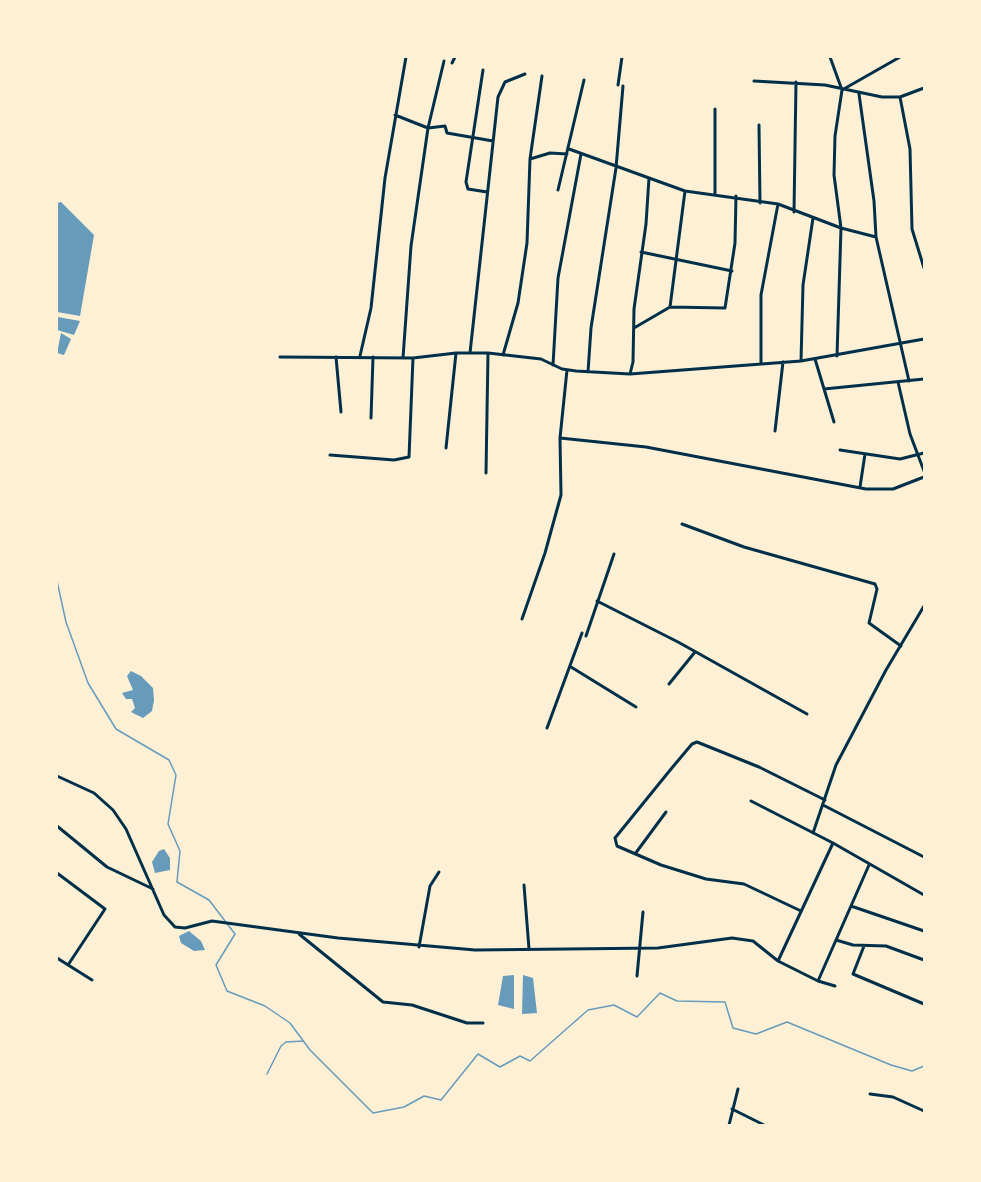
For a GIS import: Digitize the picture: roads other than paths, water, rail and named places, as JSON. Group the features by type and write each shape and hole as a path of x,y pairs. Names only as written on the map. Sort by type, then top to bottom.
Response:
{"street":[{"path":"360,356 371,308 379,230 406,57"},
{"path":"452,63 455,57"},
{"path":"588,372 591,328 616,168 622,57"},
{"path":"830,57 842,90 835,136 834,175 841,228 837,356"},
{"path":"842,90 900,57"},
{"path":"403,358 411,246 428,128 444,61"},
{"path":"483,70 466,188 487,192"},
{"path":"470,353 499,90 505,82 525,74"},
{"path":"502,355 518,303 527,243 530,159 542,76"},
{"path":"558,190 584,80"},
{"path":"754,81 796,82 860,94 900,97 924,88"},
{"path":"794,212 796,82"},
{"path":"860,94 874,201 876,237 909,381"},
{"path":"900,97 910,149 912,229 924,268"},
{"path":"715,109 715,194"},
{"path":"395,116 428,128 445,126 447,133 493,141"},
{"path":"759,124 760,202"},
{"path":"569,148 616,168 685,190 778,204 841,228 876,237"},
{"path":"530,159 550,153 567,154"},
{"path":"553,365 558,278 581,154"},
{"path":"630,374 633,362 634,328 649,178"},
{"path":"670,307 685,190"},
{"path":"634,328 670,307 725,308 732,271 736,196"},
{"path":"761,364 761,295 778,204"},
{"path":"801,361 803,285 813,218"},
{"path":"641,252 732,271"},
{"path":"280,357 413,358 470,353 541,359 567,370 630,374 801,361 924,339"},
{"path":"446,448 456,353"},
{"path":"486,473 489,354"},
{"path":"336,357 341,412"},
{"path":"371,418 374,357"},
{"path":"330,455 394,460 409,457 413,358"},
{"path":"815,359 834,422"},
{"path":"775,432 783,362"},
{"path":"522,619 545,553 561,495 560,438 567,370"},
{"path":"824,389 924,379"},
{"path":"898,382 910,434 924,471"},
{"path":"560,438 646,447 860,487 893,489 924,477"},
{"path":"840,450 900,459 924,453"},
{"path":"860,487 865,454"},
{"path":"682,524 744,547 875,584 877,589 869,623 901,646"},
{"path":"586,636 615,554"},
{"path":"597,601 807,714"},
{"path":"813,833 836,765 924,606"},
{"path":"547,728 582,633"},
{"path":"669,684 694,652"},
{"path":"571,668 636,707"},
{"path":"801,911 744,884 706,879 661,865 617,846 615,838 692,744 697,742 759,767 825,800"},
{"path":"57,776 94,793 113,810 126,829 164,915 175,927 185,928 212,921 419,947 640,948 732,938 753,940 778,961 818,981 836,986"},
{"path":"751,801 833,843 924,895"},
{"path":"823,805 924,857"},
{"path":"635,854 666,812"},
{"path":"57,826 107,867 153,889"},
{"path":"778,961 833,843"},
{"path":"818,981 869,865"},
{"path":"419,947 430,886 439,872"},
{"path":"57,873 105,909 68,965"},
{"path":"524,885 529,949"},
{"path":"851,906 924,930"},
{"path":"637,976 643,912"},
{"path":"298,932 383,1002 412,1005 467,1023 483,1023"},
{"path":"836,940 864,946 886,946 924,960"},
{"path":"864,946 853,974 924,1004"},
{"path":"57,958 92,980"},
{"path":"729,1125 738,1089"},
{"path":"870,1094 893,1097 924,1111"},
{"path":"732,1109 764,1125"}],"water":[{"path":"61,202 94,235 80,316 57,312 57,203"},
{"path":"58,317 80,321 74,335 57,330"},
{"path":"61,333 71,339 64,355 57,353"},
{"path":"131,671 141,676 153,688 152,711 143,718 131,712 135,708 132,699 126,699 122,693 133,690 127,676"},
{"path":"164,849 170,858 170,870 155,873 152,862 159,851"},
{"path":"189,931 201,941 205,950 194,951 181,943 179,936"},
{"path":"514,975 514,1009 498,1005 503,976"},
{"path":"523,975 533,978 537,1013 522,1014"}],"waterway":[{"path":"57,405 57,419"},
{"path":"57,581 66,622 88,683 116,729 169,760 176,775 168,824 180,851 177,882 209,900 235,934 216,965 227,991 265,1006 290,1023 310,1050 373,1113 404,1107 424,1096 441,1100 478,1054 500,1067 520,1056 530,1061 588,1010 614,1005 637,1017 660,993 677,1001 725,1002 733,1028 756,1034 787,1022 891,1065 912,1071 924,1066"},
{"path":"267,1074 281,1046 286,1042 303,1041"}]}
